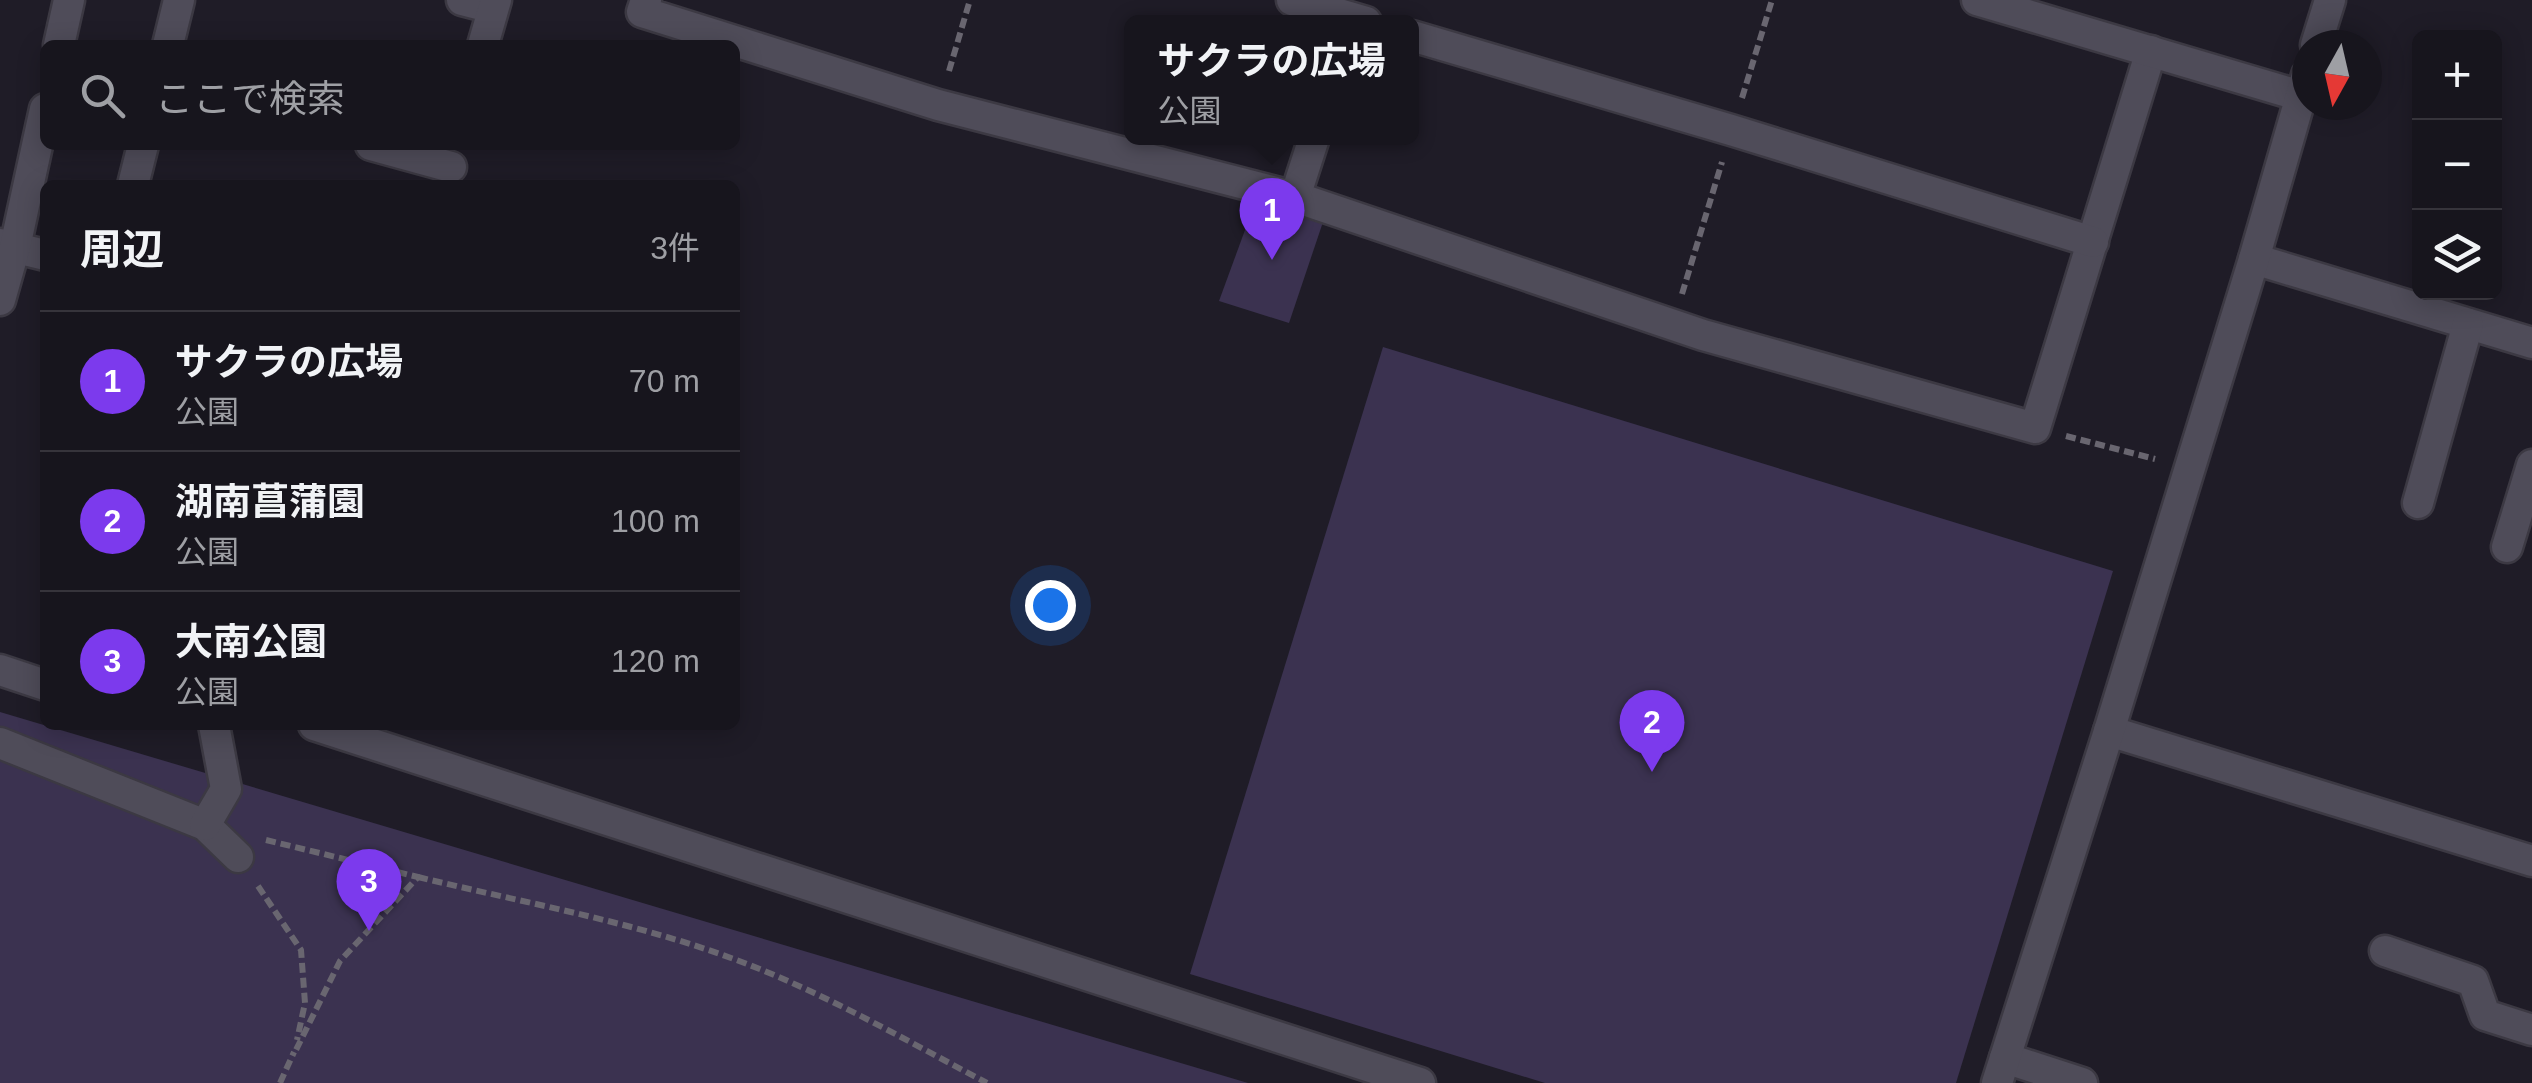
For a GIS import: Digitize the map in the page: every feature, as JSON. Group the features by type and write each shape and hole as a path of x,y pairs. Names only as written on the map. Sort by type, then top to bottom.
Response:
{"street":[{"path":"60,40 69,0"},
{"path":"169,40 179,0"},
{"path":"462,0 494,4 485,40"},
{"path":"646,0 642,12 731,40"},
{"path":"1292,0 1353,15"},
{"path":"1977,0 2069,13 2151,51 2292,82"},
{"path":"2321,30 2330,0"},
{"path":"1419,38 2092,242"},
{"path":"740,43 938,105 1295,197 1703,334 2035,428 2151,51"},
{"path":"2082,1083 2001,1070 2109,731 2294,120"},
{"path":"0,300 7,245 40,127"},
{"path":"1295,197 1312,145"},
{"path":"134,180 142,150"},
{"path":"390,150 451,166"},
{"path":"7,245 40,254"},
{"path":"2254,258 2532,343"},
{"path":"2418,503 2468,324"},
{"path":"2507,548 2532,464"},
{"path":"0,670 40,683"},
{"path":"205,825 226,789 215,730"},
{"path":"329,730 1420,1083"},
{"path":"2109,731 2532,861"},
{"path":"0,742 205,825 250,848"},
{"path":"2384,951 2473,982 2484,1015 2532,1030"}],"path":[{"path":"938,105 970,0"},
{"path":"1673,324 1772,0"},
{"path":"2035,428 2190,468"},
{"path":"250,848 418,877 671,938 761,970 838,1004 987,1083"},
{"path":"250,848 300,950 305,1003 294,1054"},
{"path":"280,1083 340,961 418,877"}],"shaded area":[{"path":"1256,200 1324,219 1289,323 1219,301"},
{"path":"1383,347 2113,571 1956,1083 1545,1083 1190,974"},
{"path":"0,712 40,724 40,730 61,730 1248,1083 0,1083"}],"place":[{"name":"サクラの広場","path":"1272,260"},
{"name":"湖南菖蒲園","path":"1652,772"},
{"name":"大南公園","path":"369,931"}]}
